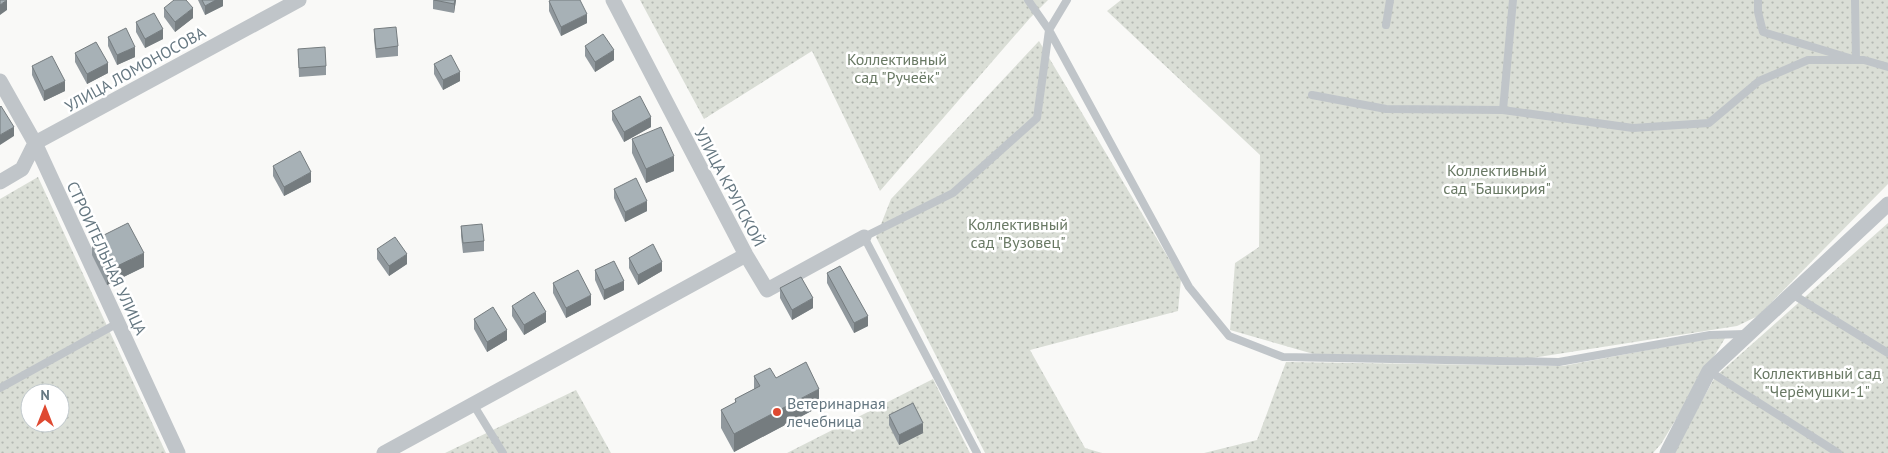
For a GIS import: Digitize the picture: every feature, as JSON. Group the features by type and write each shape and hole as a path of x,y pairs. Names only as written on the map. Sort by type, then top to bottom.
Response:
{"street":[{"name":"УЛИЦА ЛОМОНОСОВА","path":"35,144 299,0"},
{"name":"УЛИЦА КРУПСКОЙ","path":"613,0 766,290 864,238"},
{"name":"СТРОИТЕЛЬНАЯ УЛИЦА","path":"0,81 35,144 178,453"},
{"path":"0,182 22,169 35,144"},
{"path":"1667,453 1710,372 1888,204"},
{"path":"384,453 746,255"}],"lane":[{"path":"1028,0 1049,30 1189,288 1229,336 1283,358 1559,362 1710,335 1750,334"},
{"path":"977,453 864,238 954,193 1037,118 1049,30 1067,0"},
{"path":"1386,25 1390,0"},
{"path":"1503,110 1513,0"},
{"path":"1758,0 1758,12 1763,32 1856,60 1888,67"},
{"path":"1855,0 1856,60"},
{"path":"1312,95 1386,109 1503,110 1633,128 1709,123 1759,81 1768,77 1808,60 1856,60"},
{"path":"1792,294 1888,353"},
{"path":"0,388 118,323"},
{"path":"1710,372 1838,453"},
{"path":"473,404 503,453"}],"green space":[{"name":"Коллективный сад \"Ручеёк\"","path":"640,0 1048,0 1030,18 880,191 812,51 704,119"},
{"name":"Коллективный сад \"Башкирия\"","path":"1121,0 1888,0 1888,184 1758,316 1737,326 1532,358 1317,355 1230,330 1235,263 1259,247 1260,155 1107,11"},
{"name":"Коллективный сад \"Вузовец\"","path":"1039,41 1181,279 1178,311 1030,350 1085,448 1102,453 985,453 876,237 891,199"},
{"path":"38,177 166,453 0,453 0,199"},
{"name":"Коллективный сад \"Черёмушки-1\"","path":"1888,223 1888,453 1673,453 1715,377"},
{"path":"1727,335 1661,444 1653,453 1204,453 1257,440 1286,362 1563,366"},
{"path":"933,379 970,453 787,453"},
{"path":"576,390 611,453 445,453"}],"building":[{"path":"0,0 7,0 0,5"},
{"path":"174,0 186,0 193,8 175,22 164,8"},
{"path":"202,0 216,0 205,6"},
{"path":"434,0 455,0 454,4"},
{"path":"580,0 587,14 561,27 549,1"},
{"path":"154,13 163,29 145,39 136,22"},
{"path":"396,27 398,46 376,49 374,29"},
{"path":"126,28 135,47 117,55 108,37"},
{"path":"603,34 614,50 595,62 585,46"},
{"path":"96,42 108,63 87,74 75,53"},
{"path":"325,47 326,66 299,68 298,49"},
{"path":"451,55 460,72 443,80 434,64"},
{"path":"52,56 65,81 44,91 32,66"},
{"path":"640,96 651,117 624,132 612,111"},
{"path":"0,107 14,127 0,135"},
{"path":"661,127 674,156 646,169 632,139"},
{"path":"300,151 311,172 284,187 273,166"},
{"path":"636,178 647,201 625,212 614,189"},
{"path":"128,223 144,253 107,271 92,241"},
{"path":"482,224 484,241 463,243 461,226"},
{"path":"395,237 407,254 389,266 377,249"},
{"path":"653,244 662,262 638,275 629,258"},
{"path":"614,261 624,281 604,290 595,270"},
{"path":"840,266 868,316 854,323 827,273"},
{"path":"578,270 591,295 566,308 553,283"},
{"path":"801,277 813,298 792,310 780,288"},
{"path":"534,292 546,312 524,325 512,306"},
{"path":"493,307 507,330 487,342 474,319"},
{"path":"806,362 819,389 734,434 721,410 736,402 735,399 760,386 754,376 770,368 776,378"},
{"path":"913,403 923,423 899,435 889,415"}],"place":[{"name":"Ветеринарная лечебница","path":"777,412"}]}
